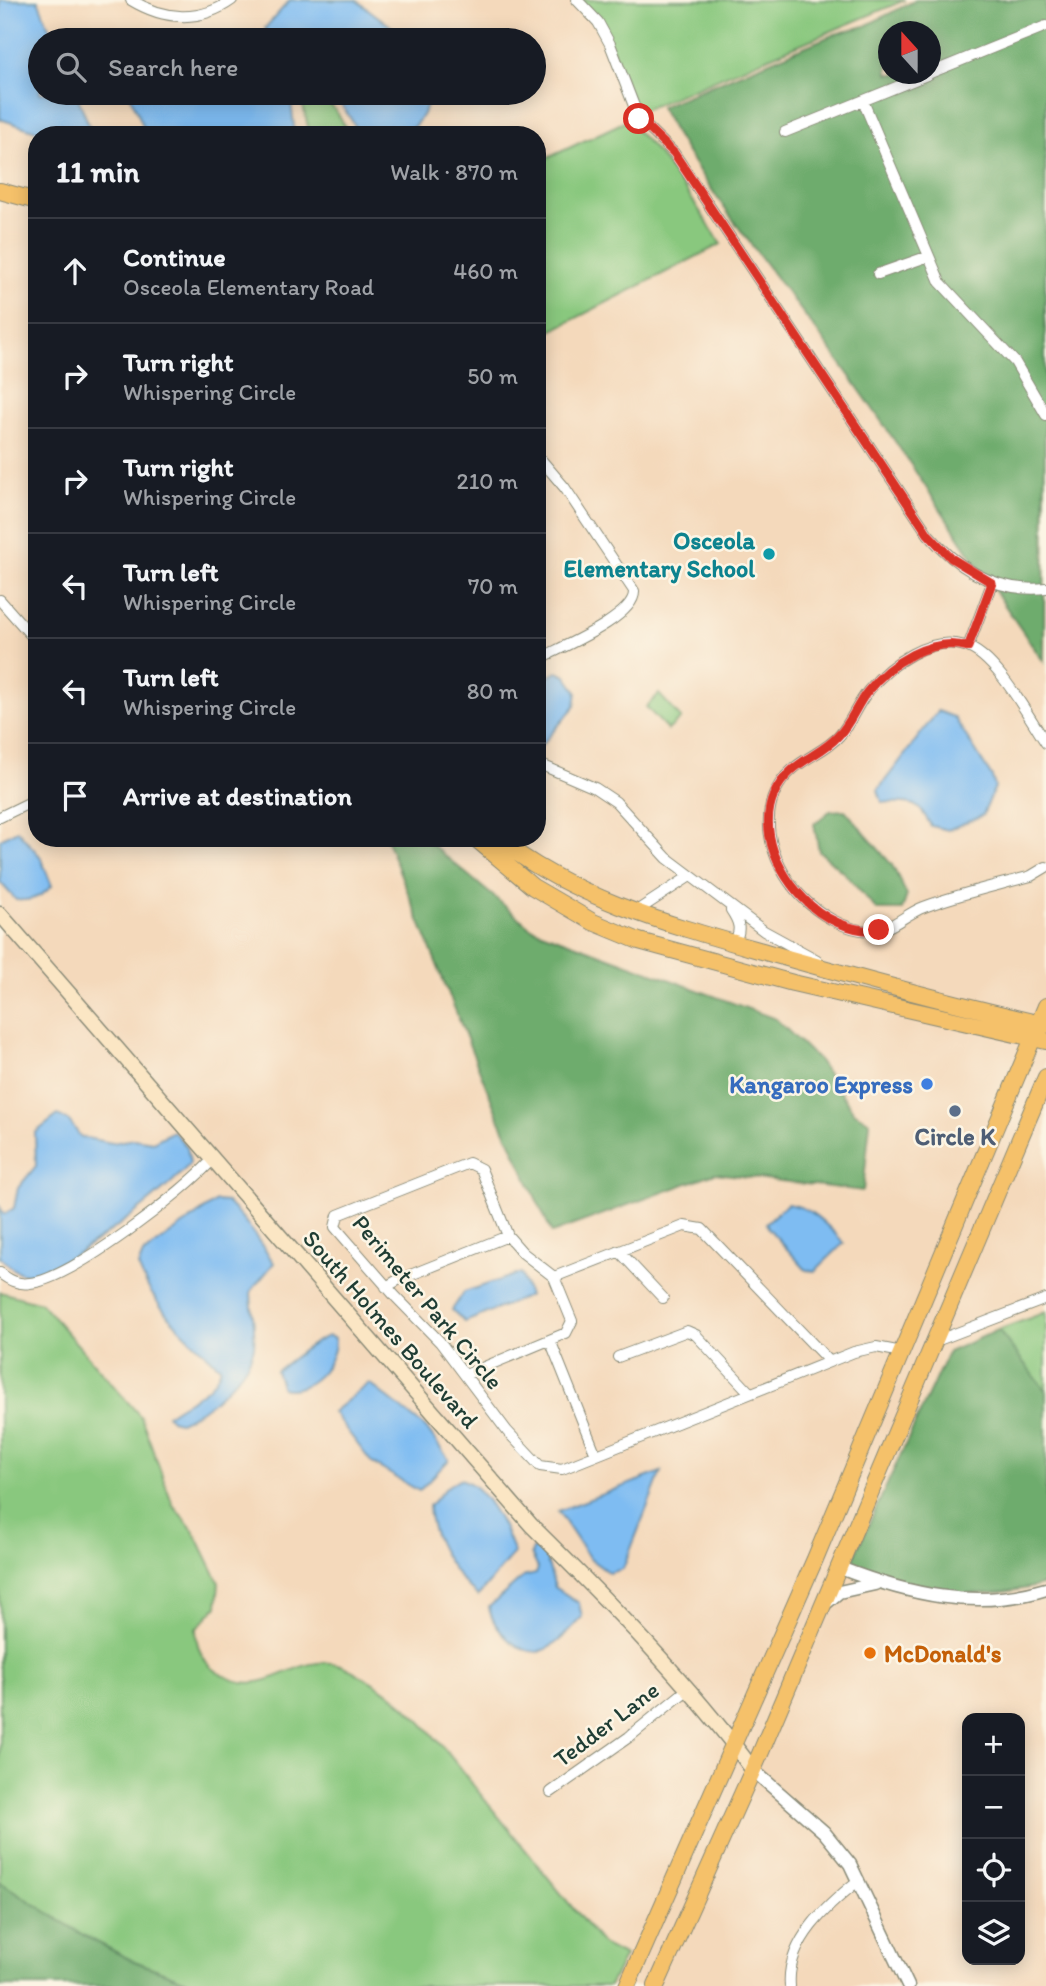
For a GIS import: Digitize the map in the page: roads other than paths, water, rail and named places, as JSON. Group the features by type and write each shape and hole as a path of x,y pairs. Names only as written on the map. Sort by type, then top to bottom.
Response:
{"main road":[{"path":"0,191 28,199"},
{"path":"486,847 533,887 593,922 619,933 793,983 1041,1032"},
{"path":"510,847 538,867 635,912 1041,1032"},
{"path":"619,933 622,921 635,912"},
{"name":"South Holmes Boulevard","path":"0,914 531,1525 598,1592 687,1690 753,1770"},
{"path":"627,1986 735,1745 1041,1032 1046,1006"},
{"path":"656,1986 825,1604 1046,1077"},
{"path":"836,1509 838,1522 829,1545 833,1561 840,1568"},
{"path":"815,1559 826,1572 821,1593 825,1604"}],"street":[{"path":"131,0 150,10 190,17 211,14 232,0"},
{"path":"577,0 598,22 610,44 639,119 674,153 928,534 951,558 992,583 1046,589"},
{"path":"941,69 1046,26"},
{"path":"785,132 903,84"},
{"path":"863,100 940,282 1016,362 1046,415"},
{"path":"878,274 929,256"},
{"path":"546,466 565,488 634,591 635,598 624,613 546,655"},
{"path":"968,647 992,583"},
{"path":"0,600 28,632"},
{"path":"1046,743 992,665 968,647 954,644 931,647 891,668 868,691 832,743 784,778 769,811 770,837 776,862 790,885 818,911 840,923 871,931 888,927 923,907 1031,876 1046,867"},
{"path":"546,766 595,788 616,802 667,858 764,931 848,976"},
{"path":"0,817 28,803"},
{"path":"635,912 691,876"},
{"path":"727,904 739,921 738,936 734,943"},
{"path":"0,1273 12,1281 27,1284 64,1269 162,1205 189,1185 213,1159"},
{"name":"Perimeter Park Circle","path":"554,1277 523,1253 508,1236 481,1169 475,1164 469,1163 338,1215 334,1227 386,1287 440,1342 507,1431 540,1466 562,1469 829,1361 868,1348 902,1352"},
{"path":"466,1375 566,1333 572,1321 554,1277 684,1226 702,1229 829,1361"},
{"path":"386,1287 508,1236"},
{"path":"619,1251 663,1298"},
{"path":"936,1341 1046,1300"},
{"path":"618,1357 687,1331 696,1335 750,1393"},
{"path":"550,1340 596,1455"},
{"path":"840,1568 879,1583 926,1596 971,1599 1018,1596 1046,1589"},
{"path":"825,1604 839,1592 879,1583"},
{"name":"Tedder Lane","path":"551,1792 629,1737 687,1690"},
{"path":"753,1770 824,1832 859,1880 908,1986"},
{"path":"790,1986 796,1953 807,1932 822,1912 859,1880"}],"water":[{"path":"0,0 38,0 49,28 28,28 28,105 81,105 89,126 28,126 28,128 0,119"},
{"path":"290,0 356,0 393,28 265,28"},
{"path":"134,105 291,105 294,126 143,126"},
{"path":"342,105 427,105 414,126 355,126"},
{"path":"557,672 566,676 577,692 575,706 546,740 546,678"},
{"path":"938,711 954,717 992,777 995,787 983,815 948,830 931,826 916,806 882,802 878,790"},
{"path":"17,830 28,842 28,847 32,847 40,856 52,886 40,896 16,900 0,882 0,839"},
{"path":"58,1115 69,1121 81,1137 112,1143 134,1139 153,1142 173,1131 187,1147 190,1163 179,1176 140,1209 91,1244 48,1269 32,1274 22,1273 0,1257 0,1207 4,1214 14,1208 18,1188 36,1166 35,1133"},
{"path":"216,1201 227,1202 244,1220 274,1263 251,1291 254,1346 244,1369 213,1401 179,1422 171,1420 167,1415 205,1391 221,1368 163,1310 138,1266 143,1254"},
{"path":"787,1204 811,1213 844,1243 815,1271 806,1270 766,1223"},
{"path":"521,1273 529,1296 465,1322 452,1310 464,1292"},
{"path":"329,1336 335,1339 334,1349 331,1359 318,1376 301,1387 282,1388 276,1371 310,1346"},
{"path":"369,1383 426,1428 449,1460 419,1491 372,1463 333,1412"},
{"path":"661,1472 623,1569 609,1573 590,1559 558,1511"},
{"path":"459,1479 468,1482 486,1498 514,1553 478,1596 460,1578 445,1556 430,1518 429,1506 448,1486"},
{"path":"533,1549 544,1551 555,1587 579,1603 582,1617 557,1642 540,1651 520,1648 505,1637 494,1621 489,1607 523,1577 536,1574 538,1568 531,1554"}],"place":[{"name":"Osceola Elementary School","path":"769,554"},
{"name":"Kangaroo Express","path":"927,1084"},
{"name":"Circle K","path":"955,1111"},
{"name":"McDonald's","path":"870,1653"}]}
